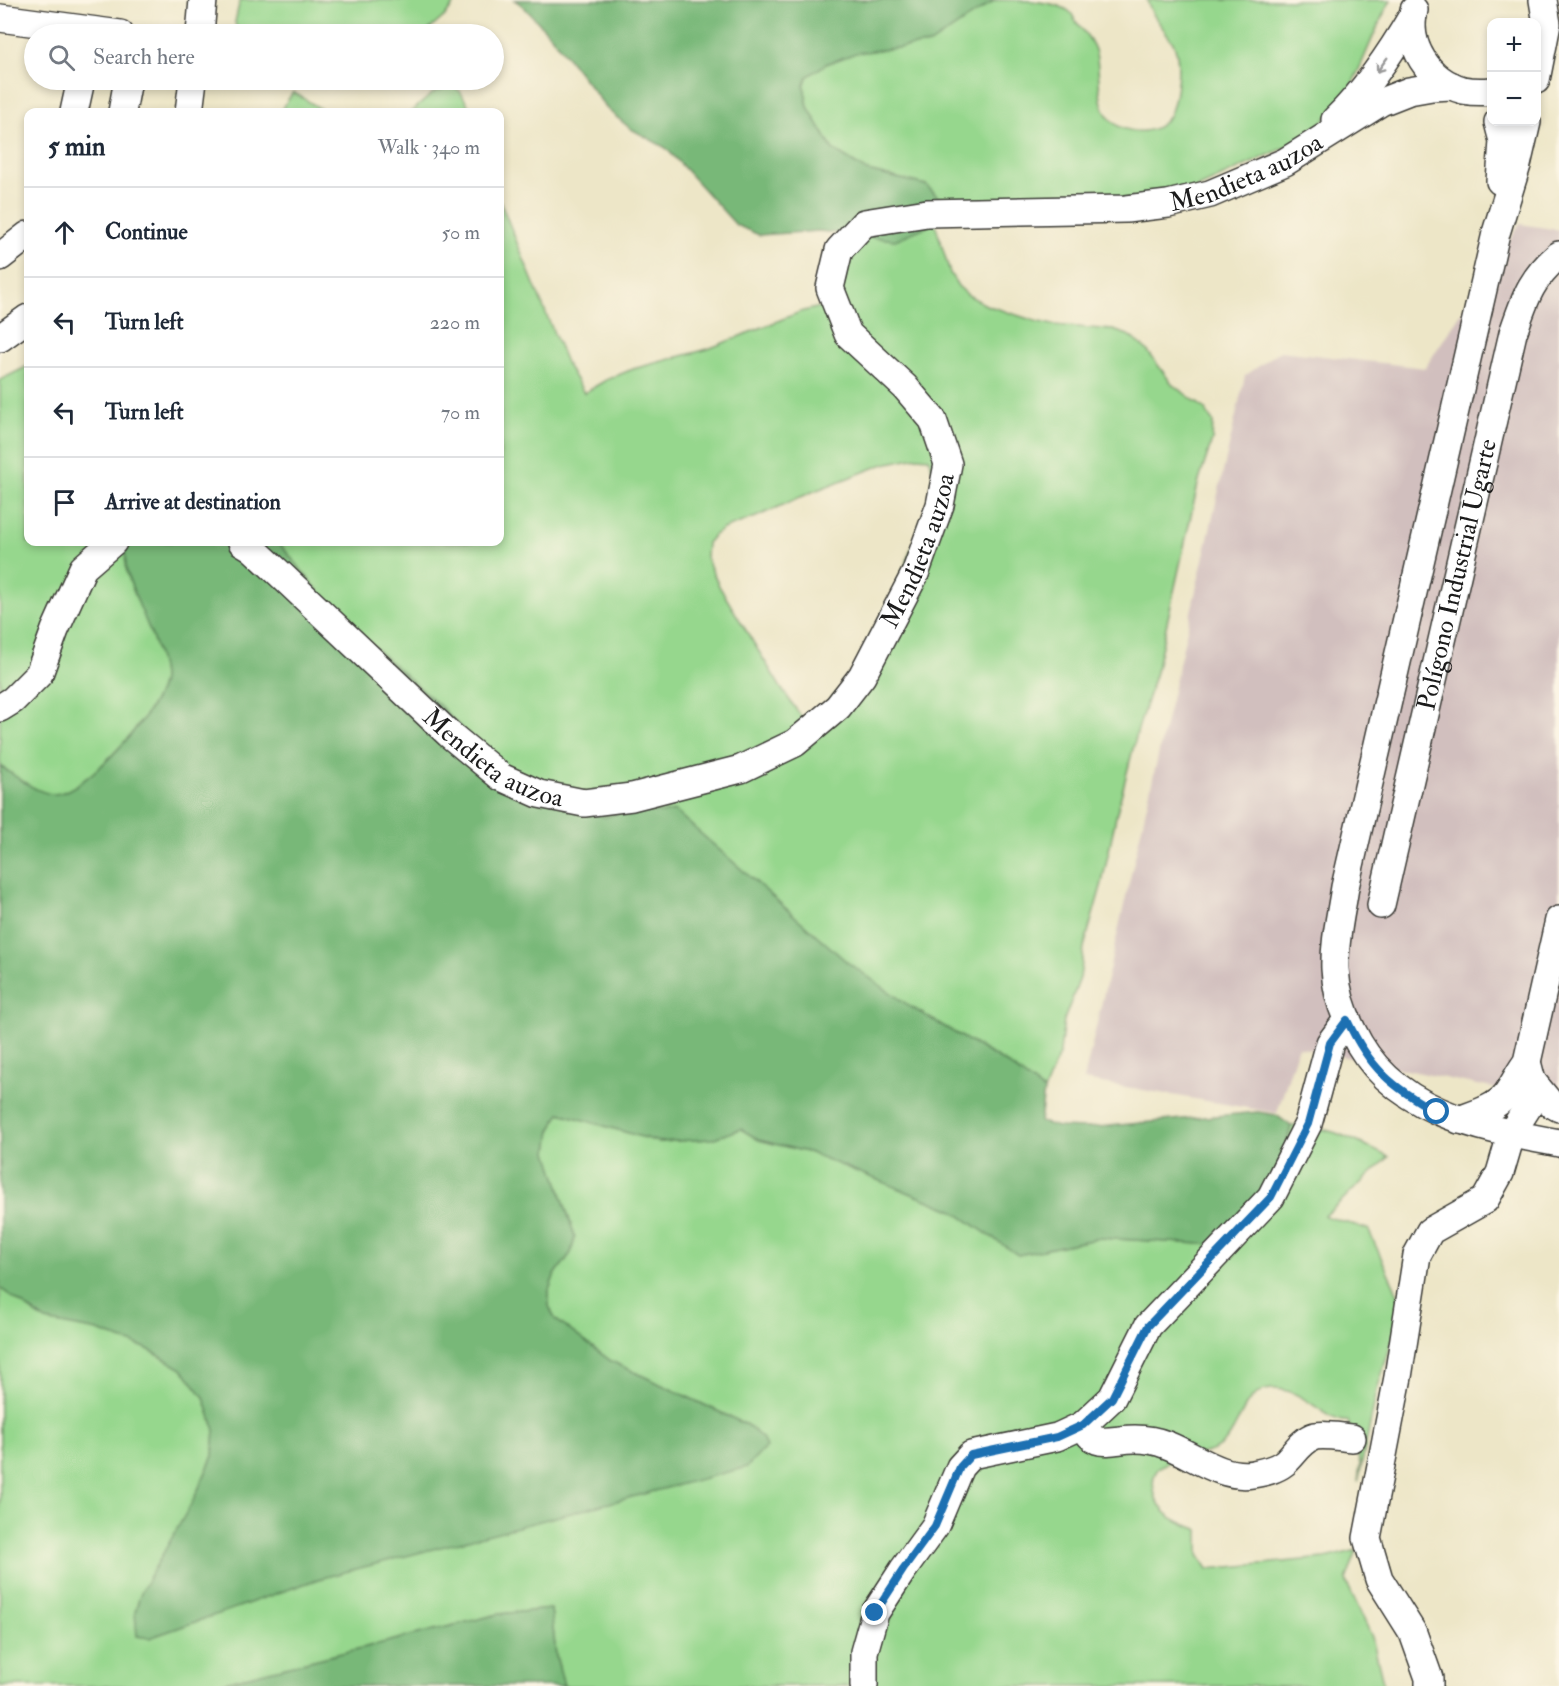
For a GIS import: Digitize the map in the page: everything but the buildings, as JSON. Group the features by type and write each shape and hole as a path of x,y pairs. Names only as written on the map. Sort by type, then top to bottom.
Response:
{"street":[{"path":"201,24 203,0"},
{"path":"1541,51 1547,24 1543,0"},
{"path":"1415,8 1413,37 1420,57 1439,79 1478,95"},
{"path":"1285,162 1316,138 1357,96 1393,49 1415,8"},
{"path":"0,18 37,24"},
{"name":"Mendieta auzoa","path":"247,546 449,734 510,782 539,795 584,802 632,797 741,769 795,742 838,707 862,676 915,574 940,505 948,464 933,420 904,387 848,334 830,288 839,250 864,223 927,213 1126,209 1168,204 1210,194 1285,162 1381,102 1409,92 1432,87 1478,95"},
{"path":"75,108 79,90"},
{"path":"123,108 126,90"},
{"path":"190,108 192,90"},
{"path":"1496,233 1503,141 1499,126"},
{"path":"1526,126 1517,165 1496,233 1345,887 1336,944 1335,970 1347,1020 1356,1039 1372,1064 1390,1082 1413,1099 1437,1112 1460,1120 1559,1143"},
{"path":"0,257 24,237"},
{"name":"Polígono Industrial Ugarte","path":"1382,905 1513,333 1528,290 1547,265 1559,255"},
{"path":"0,338 24,321"},
{"path":"0,708 13,700 39,674 55,630 83,568 108,546"},
{"path":"1429,1686 1429,1678 1413,1633 1379,1579 1367,1538 1398,1377 1418,1255 1430,1232 1485,1200 1500,1173 1512,1132 1528,1107 1532,1094 1529,1071 1559,920"},
{"path":"864,1686 864,1652 875,1613 935,1526 960,1467 971,1455 1057,1437 1083,1425 1112,1398 1148,1326 1271,1197 1308,1124 1330,1043 1347,1020"},
{"path":"1512,1132 1506,1111 1506,1096 1514,1078 1529,1071"},
{"path":"1529,1071 1550,1103 1559,1108"},
{"path":"1460,1120 1493,1106 1506,1096"},
{"path":"1083,1425 1089,1436 1097,1441 1148,1440 1165,1444 1216,1468 1233,1473 1250,1474 1283,1464 1307,1439 1316,1436 1352,1438"}],"shaded area":[{"path":"1520,224 1559,230 1559,1102 1298,1047 1277,1113 1084,1080 1245,376 1280,351 1425,368"}],"green space":[{"path":"240,0 457,0 436,24 236,24"},
{"path":"515,0 995,0 930,44 856,53 826,64 807,77 804,86 808,107 833,150 867,171 926,185 941,200 935,223 895,240 819,231 759,235 736,225 666,148 631,129 608,110 551,36"},
{"path":"995,0 1045,3 1064,8 1071,13 1095,50 1101,101 1105,111 1118,126 1127,130 1141,131 1156,128 1168,118 1173,107 1178,78 1176,50 1147,0 1391,0 1350,88 1334,110 1320,123 1299,141 1173,199 944,209 926,185 867,171 833,150 808,107 804,86 807,77 826,64 856,52 930,44"},
{"path":"440,90 458,90 470,108 416,108 433,93"},
{"path":"293,92 319,108 283,108"},
{"path":"504,211 567,365 584,393 606,380 633,369 708,349 800,312 828,305 843,234 935,223 950,273 958,286 968,295 986,305 1035,321 1053,325 1113,330 1128,335 1146,349 1172,384 1204,408 1213,422 1212,440 1198,484 1156,672 1138,729 1102,883 1084,947 1080,978 1064,1020 1060,1052 1044,1091 1006,1063 911,1007 847,962 675,811 664,813 627,810 605,817 579,808 504,772 439,705 340,617 281,546 504,546","holes":["917,457 929,458 933,472 932,495 896,588 850,679 806,723 781,688 719,586 706,557 707,543 723,529 884,464"]},
{"path":"24,368 24,546 129,546 125,550 126,569 156,649 162,676 151,707 120,747 83,780 66,791 52,794 32,787 0,766 0,380"},
{"path":"129,546 281,546 340,617 439,705 504,772 579,808 605,817 627,810 664,813 675,811 847,962 911,1007 1006,1063 1044,1091 1040,1122 1058,1127 1087,1128 1258,1112 1276,1115 1291,1126 1278,1179 1218,1245 1100,1238 1018,1255 952,1210 811,1153 759,1140 741,1129 711,1139 659,1142 560,1113 551,1129 548,1152 575,1237 571,1253 554,1276 549,1290 549,1306 555,1319 611,1361 747,1425 762,1438 766,1447 747,1467 318,1579 149,1638 137,1636 135,1612 141,1592 194,1499 213,1456 215,1430 204,1397 182,1369 146,1348 98,1331 46,1321 0,1288 0,766 45,793 66,791 83,781 102,765 137,727 151,707 159,690 162,676 160,662 126,569 125,550"},
{"path":"560,1113 659,1142 711,1139 741,1129 759,1140 811,1153 952,1210 1018,1255 1100,1238 1218,1245 1278,1179 1291,1126 1330,1131 1389,1157 1325,1216 1368,1229 1403,1305 1377,1390 1358,1482 1360,1464 1348,1421 1330,1416 1301,1397 1278,1389 1265,1390 1257,1393 1251,1399 1224,1443 1214,1450 1165,1464 1157,1470 1153,1480 1155,1495 1162,1509 1172,1518 1199,1530 1199,1555 1208,1569 1325,1558 1357,1550 1346,1581 1372,1637 1384,1686 564,1686 556,1656 551,1609 499,1614 209,1686 0,1686 0,1288 46,1321 98,1331 146,1348 182,1369 204,1397 215,1430 213,1456 194,1499 149,1638 318,1579 390,1559 747,1425 611,1361 555,1319 549,1306 549,1290 554,1276 571,1253 575,1237 548,1152 551,1129"},
{"path":"551,1609 556,1656 564,1686 209,1686 499,1614"}],"route":[{"path":"875,1613 935,1526 960,1467 971,1455 1057,1437 1083,1425 1112,1398 1148,1326 1271,1197 1308,1124 1330,1043 1347,1020 1372,1064 1400,1090 1437,1112"}]}
